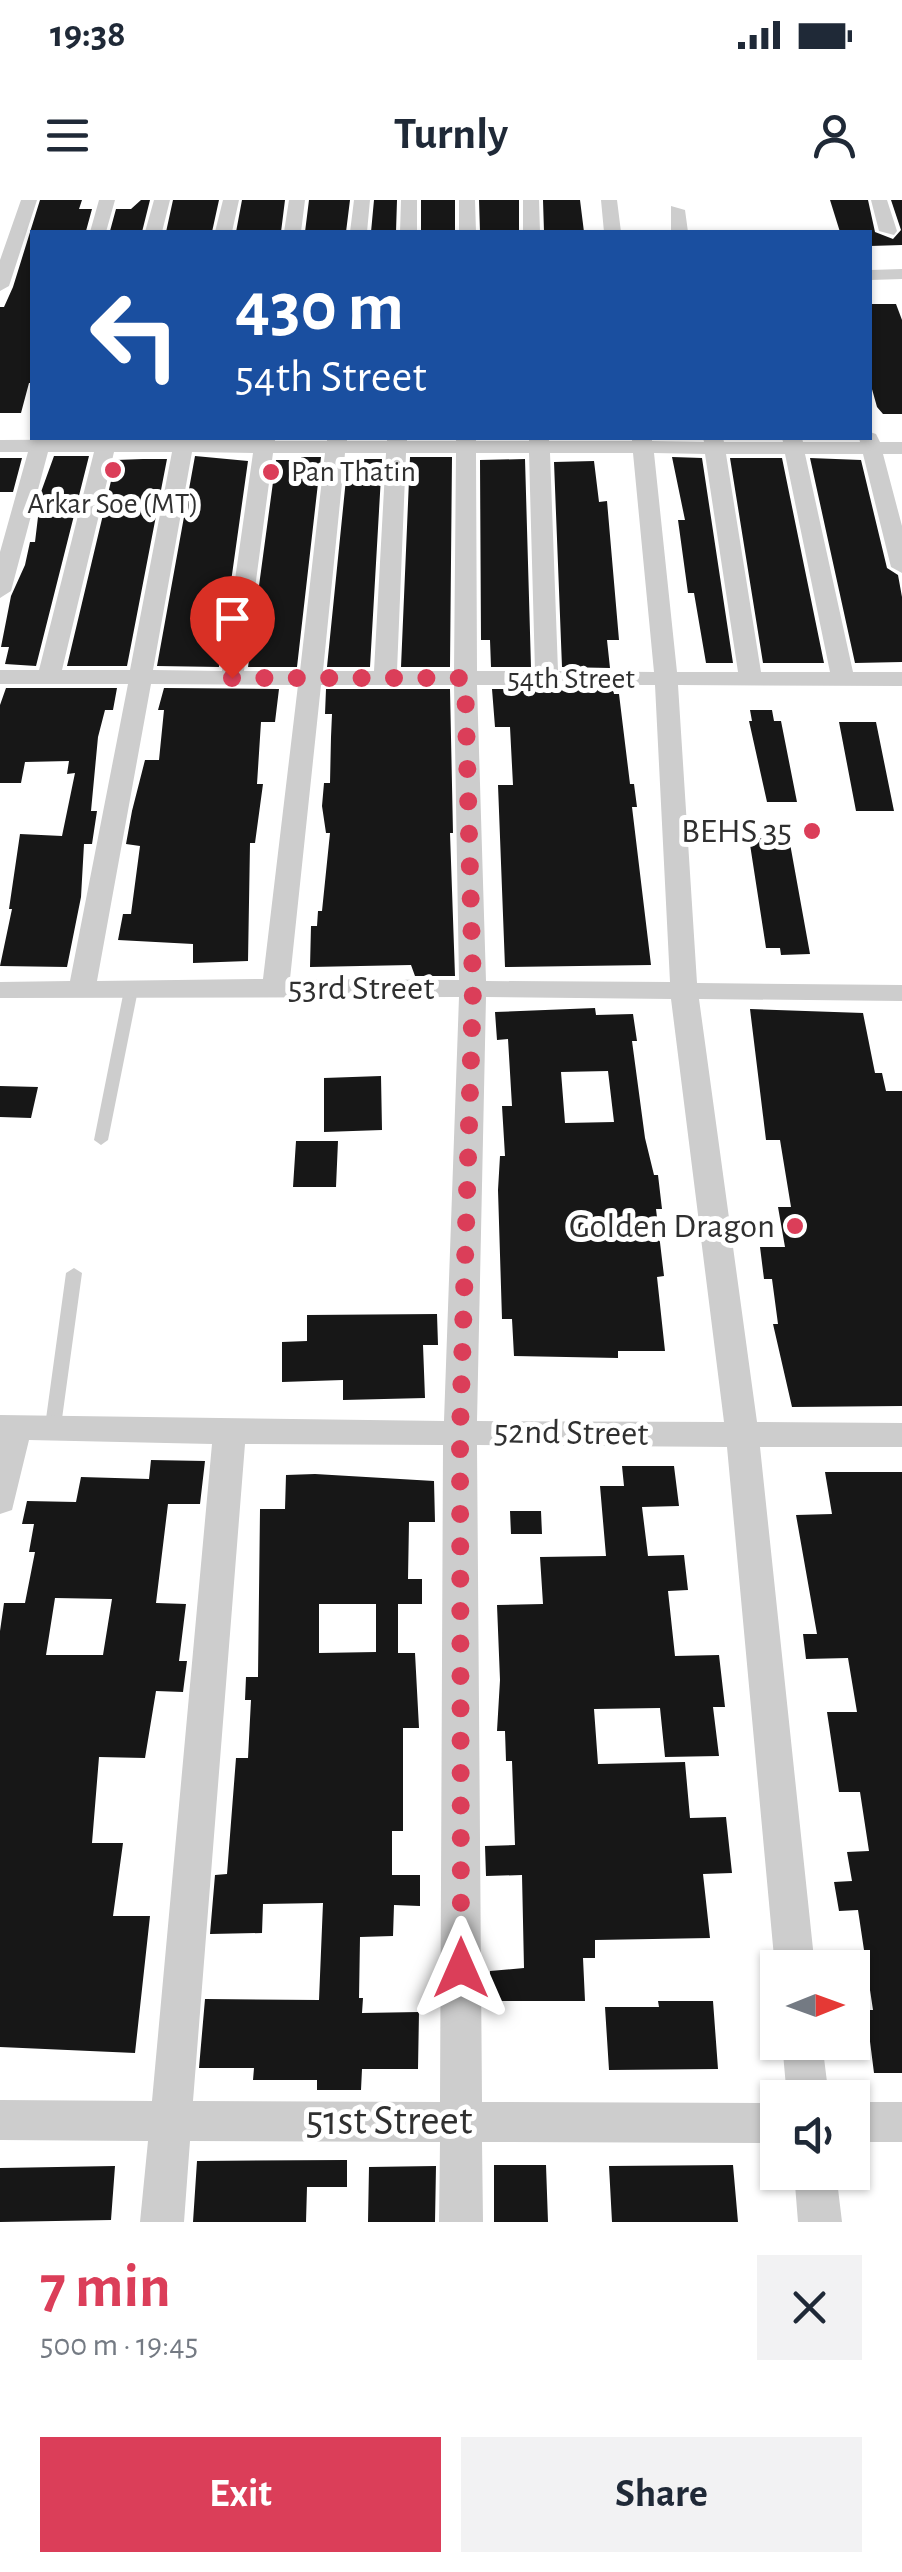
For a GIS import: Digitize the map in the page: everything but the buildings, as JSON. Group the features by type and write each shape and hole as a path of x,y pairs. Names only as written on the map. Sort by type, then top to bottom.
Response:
{"street":[{"path":"29,200 2,275 30,270"},
{"path":"99,230 107,200"},
{"path":"154,230 162,200"},
{"path":"224,230 232,200"},
{"path":"294,230 298,200"},
{"path":"359,230 362,200"},
{"path":"409,230 410,200"},
{"path":"466,200 468,230"},
{"path":"530,200 532,230"},
{"path":"608,200 614,230"},
{"path":"878,200 888,230"},
{"path":"677,210 680,230"},
{"path":"872,274 901,277"},
{"path":"0,591 41,441"},
{"path":"0,446 41,441 871,443 902,448"},
{"path":"49,678 106,442"},
{"path":"82,990 184,442"},
{"path":"232,678 264,442"},
{"path":"276,988 336,442"},
{"path":"385,678 397,442"},
{"path":"461,2222 460,1432 473,989 465,678 466,442"},
{"path":"539,443 547,678"},
{"path":"642,443 666,679 684,992 742,1434 793,1950"},
{"path":"714,443 751,679"},
{"path":"793,443 843,679"},
{"path":"871,443 902,567"},
{"name":"54th Street","path":"0,677 902,679"},
{"name":"53rd Street","path":"0,990 902,993"},
{"path":"0,1502 7,1427"},
{"name":"52nd Street","path":"7,1427 230,1432 902,1435"},
{"path":"162,2222 230,1432"},
{"name":"51st Street","path":"0,2120 760,2123"},
{"path":"870,2122 902,2122"},
{"path":"817,2190 820,2222"}],"lane":[{"path":"101,1140 131,990"},
{"path":"53,1426 74,1272"}],"place":[{"name":"Arkar Soe (MT)","path":"113,470"},
{"name":"Pan Thatin","path":"271,472"},
{"name":"BEHS 35","path":"812,831"},
{"name":"Golden Dragon","path":"795,1226"}],"route":[{"path":"232,678 465,678 473,989 460,1432 461,1968"}]}
